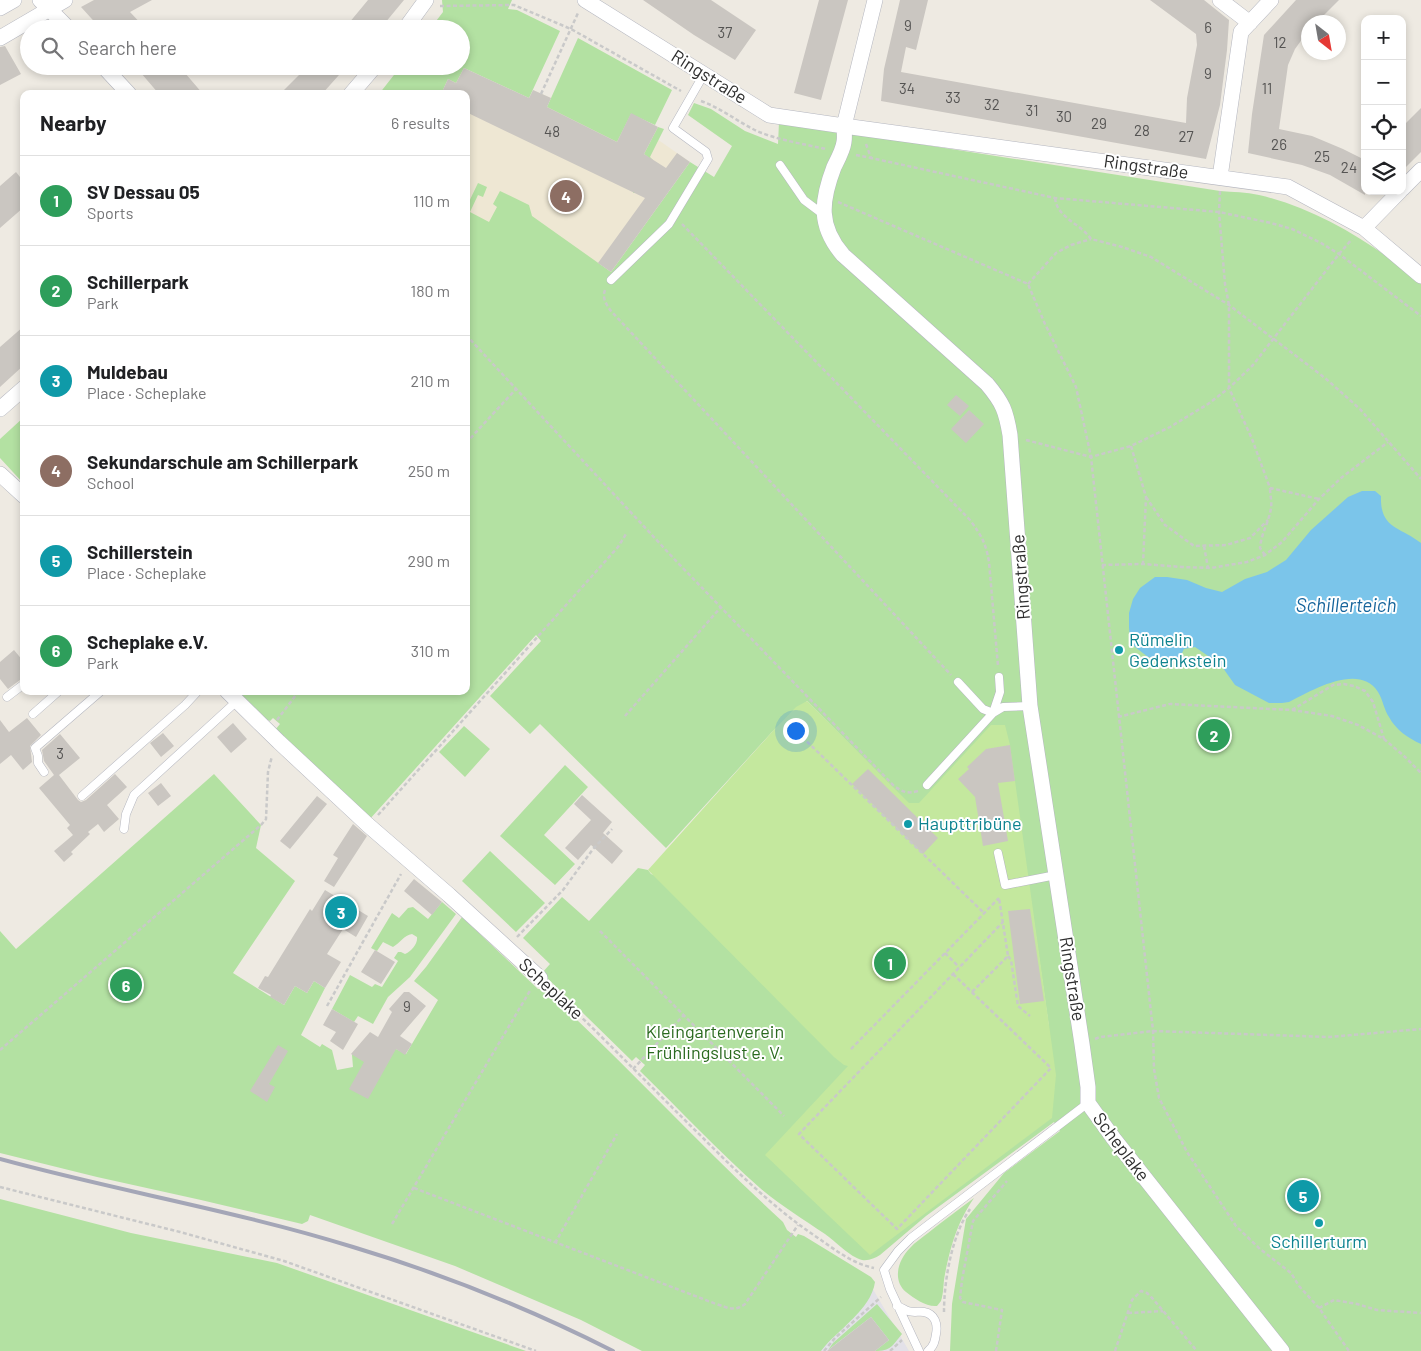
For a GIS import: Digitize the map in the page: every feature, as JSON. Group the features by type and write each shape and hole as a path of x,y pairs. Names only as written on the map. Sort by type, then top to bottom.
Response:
{"street":[{"path":"0,8 14,0"},
{"path":"24,20 45,4 65,0"},
{"path":"844,126 875,0"},
{"path":"1220,0 1250,23"},
{"path":"1220,178 1241,32 1271,0"},
{"path":"411,20 425,1"},
{"path":"45,4 60,20"},
{"name":"Ringstraße","path":"582,4 704,74 769,115 1288,187 1364,228 1421,276"},
{"path":"0,38 20,23"},
{"path":"111,75 125,90"},
{"path":"355,90 368,75"},
{"name":"Ringstraße","path":"844,126 844,142 825,196 824,215 827,229 834,244 987,384 1004,407 1007,418 1010,436 1030,706 1082,1044 1088,1087 1088,1103"},
{"path":"1406,185 1421,170"},
{"path":"1364,228 1396,195"},
{"path":"0,409 20,392"},
{"path":"0,474 20,492"},
{"name":"Scheplake","path":"232,696 368,825 540,978"},
{"name":"Scheplake","path":"1088,1103 1114,1139 1282,1351"}],"lane":[{"path":"611,280 669,224 708,159 706,152 673,128 704,74"},
{"path":"780,165 804,200 824,215"},
{"path":"993,712 1000,692 999,677"},
{"path":"958,682 983,709 993,712"},
{"path":"7,698 20,687"},
{"path":"33,714 54,695"},
{"path":"44,772 38,763 35,748 96,695"},
{"path":"82,796 194,695"},
{"path":"124,829 126,814 134,795 232,696"},
{"path":"927,784 993,712 1003,707 1030,706"},
{"path":"998,853 1005,885 1056,875"},
{"name":"Scheplake","path":"884,1270 898,1251 911,1238 1088,1103"},
{"path":"884,1270 890,1289 919,1351"},
{"path":"898,1306 916,1313 924,1312 931,1315 936,1321 937,1328 934,1343 928,1351"}],"path":[{"path":"425,1 446,6 514,5 571,29 690,97 714,106 764,133 840,152 1055,198 1219,212 1247,217 1292,230 1339,254 1421,316"},
{"path":"541,94 582,4"},
{"path":"844,126 864,139 871,158"},
{"path":"1220,178 1219,212 1225,284 1230,305 1229,388 1252,439 1270,488 1272,506 1261,537 1260,548 1265,555"},
{"path":"825,196 1028,284 1076,387 1091,457 1153,1031 1154,1069 1159,1098 1188,1152 1236,1226 1260,1249 1291,1272 1299,1286 1319,1308 1349,1351"},
{"path":"1055,198 1056,205 1067,219 1088,234 1091,239"},
{"path":"674,216 970,520 980,533 987,546 999,677"},
{"path":"1010,436 1091,457 1131,446 1170,427 1208,404 1229,388 1253,365 1339,254 1364,228"},
{"path":"1028,284 1056,253 1071,245 1091,239 1122,246 1151,258 1230,305 1325,378 1360,409 1421,479"},
{"path":"611,280 604,294 605,303 611,311 958,682"},
{"path":"470,339 670,555 894,786 907,793 923,788 927,784"},
{"path":"470,439 516,389"},
{"path":"1102,565 1143,564 1208,568 1247,562 1265,555 1282,542 1340,478 1388,442"},
{"path":"1131,446 1146,497 1165,525 1194,546 1226,545 1250,538 1268,520"},
{"path":"1270,488 1319,499"},
{"path":"1143,564 1146,497"},
{"path":"368,825 618,547 626,534"},
{"path":"1204,546 1208,568"},
{"path":"625,716 721,607"},
{"path":"1292,710 1332,685 1344,684 1354,686 1365,691 1373,702 1384,739"},
{"path":"0,1050 261,825 266,818 268,772 273,754 274,736 297,695"},
{"path":"1118,717 1170,704 1292,710 1332,716 1358,725 1384,739 1421,773"},
{"path":"793,728 984,914"},
{"path":"507,947 563,890 593,849 612,828"},
{"path":"326,1006 408,860"},
{"path":"852,1049 999,898 1005,885"},
{"path":"999,898 1018,1006 1030,1016"},
{"path":"953,974 1051,1068 897,1229 799,1134 1003,922"},
{"path":"600,931 784,1116"},
{"path":"945,953 959,967"},
{"path":"972,992 1008,956"},
{"path":"392,1224 527,994 540,978"},
{"name":"Scheplake","path":"540,978 584,1018 743,1178 798,1224 853,1261 868,1267 884,1270"},
{"path":"633,1069 684,1015"},
{"path":"1082,1044 1100,1037 1153,1031 1329,1037 1421,1029"},
{"path":"555,1243 617,1134"},
{"path":"996,1351 1002,1310 963,1302 960,1298 973,1221 1008,1180 999,1170"},
{"path":"0,1187 180,1232 284,1261 536,1351"},
{"path":"414,1188 707,1301 733,1309 746,1304 798,1224"},
{"path":"944,1315 946,1278 957,1236 962,1220 973,1205"},
{"path":"824,1351 835,1338 890,1289"},
{"path":"1115,1351 1132,1300 1141,1292 1147,1293 1197,1351"},
{"path":"1319,1308 1334,1300 1377,1310 1421,1313"},
{"path":"1128,1313 1163,1310"},
{"path":"890,1351 897,1346 909,1331"}],"shaded area":[{"path":"470,71 529,98 533,90 551,98 547,106 631,113 658,127 654,137 690,162 611,272 598,263 470,230 470,90 443,90 448,79 454,75 470,75"},
{"path":"867,1279 909,1351 816,1351"}],"green space":[{"path":"442,0 512,0 508,9 517,10 560,31 529,98 470,71 470,20 437,20 443,12"},
{"path":"578,38 672,90 655,125 631,114 617,142 547,107"},
{"path":"394,75 460,75 456,83 448,79 443,90 382,90"},
{"name":"Kleingartenverein Frühlingslust e. V.","path":"694,103 711,109 745,131 778,144 779,122 1220,191 1259,195 1303,209 1344,229 1384,254 1421,282 1421,1351 950,1351 952,1304 966,1219 1004,1173 1060,1131 1054,1122 926,1216 880,1255 869,1260 862,1260 784,1206 744,1174 640,1071 645,1065 636,1057 632,1061 542,973 550,964 523,938 562,897 589,921 638,868 648,870 651,874 1049,1027 1028,880 908,803 807,701 772,732 666,848 540,724 530,734 490,696 541,641 536,635 369,820 275,730 280,724 273,718 270,721 265,720 239,695 470,695 470,212 489,222 497,207 493,204 500,191 529,205 532,216 611,272 690,162 714,177 732,146 688,115"},
{"path":"658,127 664,129 650,157 653,160 635,193 633,193 649,158 644,154"},
{"path":"478,183 487,187 483,197 478,195 470,212 470,200"},
{"path":"20,421 20,480 0,458 0,439"},
{"path":"807,701 909,803 919,803 991,725 1005,725 1010,745 1056,1075 1052,1118 870,1255 765,1155 848,1066 834,1057 648,870 772,732 796,707"},
{"path":"464,726 490,749 465,777 439,752"},
{"path":"565,765 588,787 544,835 575,864 555,885 500,836"},
{"path":"214,774 261,825 256,848 295,881 233,973 284,1005 295,986 307,993 314,981 325,988 301,1035 320,1047 322,1044 332,1050 337,1070 353,1067 352,1055 354,1052 396,1049 406,1054 438,1000 414,981 462,917 538,989 544,989 574,1017 783,1222 787,1230 796,1237 798,1234 804,1236 871,1277 875,1282 872,1292 861,1310 821,1351 642,1351 581,1320 455,1266 310,1215 308,1221 302,1224 0,1153 0,931 16,949"},
{"path":"490,851 545,903 516,932 462,881"},
{"path":"442,902 456,914 410,977 388,997 373,1024 358,1016 354,1022 332,1009 350,975 372,987 375,984 382,987 398,961 394,958 398,952 405,954 412,950 417,937 412,934 393,947 383,942 377,951 371,948 392,913 399,918 408,908 413,907 428,919"},
{"path":"974,1198 963,1216 952,1244 941,1301 937,1306 921,1302 906,1292 899,1282 898,1270 902,1258 916,1242"},
{"path":"0,1199 131,1233 277,1263 526,1351 0,1351"},
{"path":"877,1304 902,1334 893,1345 885,1350 875,1351 889,1340 871,1317 828,1350 833,1343"}],"water":[{"name":"Schillerteich","path":"1362,491 1375,491 1381,496 1382,507 1387,521 1421,543 1421,744 1399,730 1387,714 1378,692 1370,683 1359,679 1347,679 1322,686 1289,702 1269,703 1235,685 1217,662 1195,647 1184,649 1179,659 1163,660 1148,657 1135,647 1130,640 1129,613 1133,599 1140,588 1155,577 1187,580 1222,592 1245,579 1267,572 1286,560 1311,530 1348,497"}],"building":[{"path":"94,0 152,0 130,12 138,20 93,20 81,7"},
{"path":"368,0 404,0 387,20 351,20"},
{"path":"643,0 711,0 756,30 735,60"},
{"path":"819,0 848,0 821,100 794,93"},
{"path":"900,0 928,0 916,50 906,47 901,72 1186,123 1187,98 1197,45 1196,34 1150,0 1204,0 1229,20 1220,105 1206,159 881,101 884,69"},
{"path":"1296,0 1339,0 1324,15 1301,15 1301,41 1288,65 1279,129 1312,136 1361,158 1361,193 1330,175 1302,165 1248,153 1264,35"},
{"path":"5,46 20,75 0,85 0,47"},
{"path":"470,71 529,98 533,90 551,98 547,107 617,142 631,113 658,127 644,154 666,168 677,153 690,162 611,272 598,263 645,198 470,114 470,90 443,90 448,79 456,83 460,75 470,75"},
{"path":"143,75 187,75 200,90 156,90"},
{"path":"299,75 339,75 326,90 284,90"},
{"path":"1421,108 1421,152 1406,167 1406,150 1406,123"},
{"path":"16,172 20,177 20,210 0,228 0,186"},
{"path":"20,330 20,369 0,387 0,347"},
{"path":"956,395 969,406 960,416 947,405"},
{"path":"969,410 984,424 966,443 951,429"},
{"path":"14,650 20,657 20,680 8,689 0,679 0,662"},
{"path":"27,718 41,735 30,746 32,762 23,770 11,755 0,764 0,720 9,732"},
{"path":"233,723 247,739 231,753 217,737"},
{"path":"163,733 174,746 161,757 150,743"},
{"path":"60,734 80,758 59,775 78,800 81,802 86,800 115,774 127,787 107,805 119,819 104,832 98,824 88,832 90,834 71,852 73,854 64,862 54,851 73,835 67,828 70,825 39,788 54,775 44,761 42,750"},
{"path":"1010,745 1015,781 998,783 1008,841 983,846 975,797 958,779 969,769 967,767 986,749"},
{"name":"Haupttribüne","path":"868,769 938,838 923,854 852,784"},
{"path":"161,783 171,796 158,806 148,793"},
{"path":"582,795 612,822 603,833 623,851 612,864 591,845 578,860 565,848 591,820 574,804"},
{"path":"317,796 327,804 290,849 280,841"},
{"path":"353,824 367,836 334,887 324,881 338,858 333,855"},
{"path":"414,879 442,902 432,915 404,891"},
{"path":"325,890 368,916 356,937 343,929 327,954 341,962 325,988 314,981 307,993 295,986 284,1005 258,988 265,976 268,977 310,909 312,911"},
{"path":"1030,909 1044,1001 1020,1004 1008,911"},
{"path":"375,950 395,962 381,984 361,972"},
{"path":"404,992 409,992 426,1006 400,1036 412,1044 405,1055 396,1049 368,1099 349,1089 364,1062 351,1054 370,1032 378,1037 392,1012 389,1009"},
{"path":"332,1009 358,1024 343,1050 330,1041 336,1032 323,1025"},
{"path":"278,1045 288,1051 269,1084 275,1087 267,1102 250,1091"},
{"path":"871,1317 889,1340 875,1351 827,1351"}],"railway":[{"path":"0,1159 309,1234 387,1257 486,1293 613,1351"}],"place":[{"name":"Sekundarschule am Schillerpark","path":"566,196"},
{"name":"Rümelin Gedenkstein","path":"1119,650"},
{"name":"Schillerpark","path":"1214,735"},
{"name":"Haupttribüne","path":"908,824"},
{"name":"Muldebau","path":"341,912"},
{"name":"SV Dessau 05","path":"890,963"},
{"name":"Scheplake e.V.","path":"126,985"},
{"name":"Schillerstein","path":"1303,1196"},
{"name":"Schillerturm","path":"1319,1223"}]}
